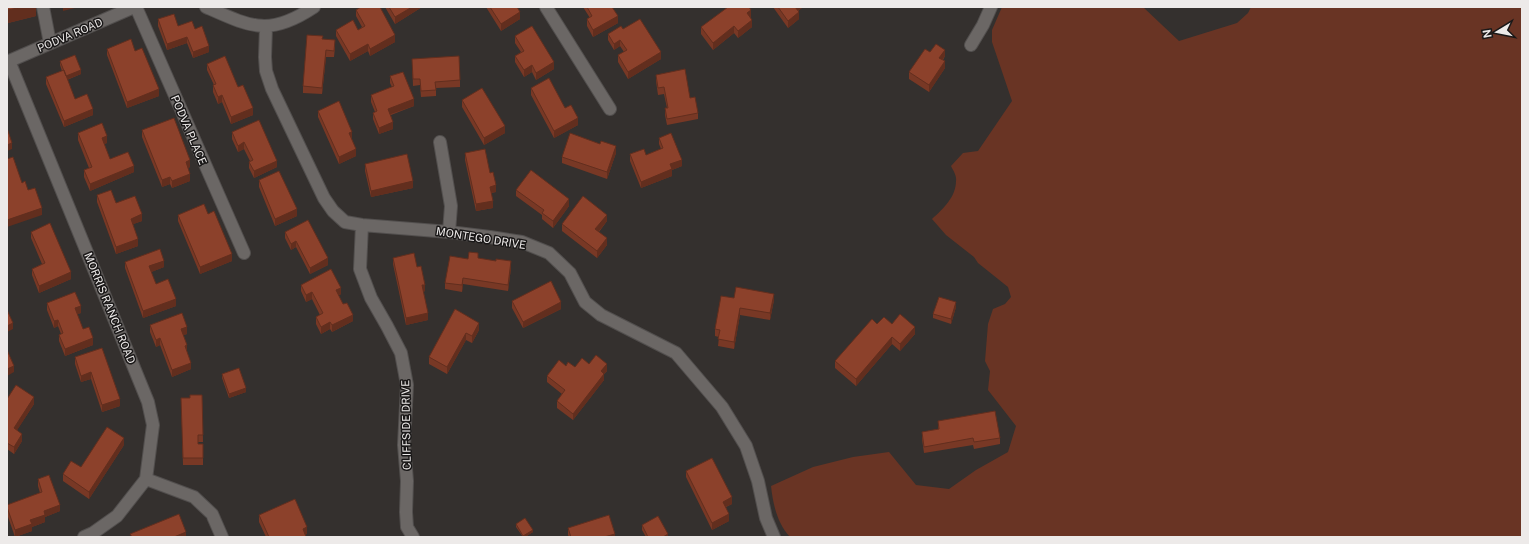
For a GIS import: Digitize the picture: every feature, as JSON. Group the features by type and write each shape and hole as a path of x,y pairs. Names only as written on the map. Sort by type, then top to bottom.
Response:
{"street":[{"path":"43,7 50,43"},
{"name":"PODVA ROAD","path":"8,62 135,7"},
{"name":"PODVA PLACE","path":"135,7 244,253"},
{"path":"206,7 250,25 266,27 284,23 314,7"},
{"path":"546,7 610,109"},
{"path":"970,45 983,25 991,7"},
{"name":"MONTEGO DRIVE","path":"266,27 266,71 272,89 324,198 333,211 345,222 362,225 449,232 522,242 549,253 570,274 585,302 601,315 676,353 722,407 746,446 758,481 766,518 774,537"},
{"name":"MORRIS RANCH ROAD","path":"8,62 148,402 153,425 146,479"},
{"path":"440,142 451,206 449,232"},
{"name":"CLIFFSIDE DRIVE","path":"362,225 360,269 371,298 401,353 407,385 404,445 407,480 406,512 407,527 413,537"},
{"path":"84,537 93,533 117,516 146,479 194,497 212,514 222,537"}],"shaded area":[{"path":"1002,7 1143,7 1179,41 1237,23 1248,13 1251,7 1522,7 1522,537 790,537 782,526 776,513 771,486 813,467 853,457 889,452 916,485 949,489 976,470 1008,452 1016,426 988,390 990,371 985,361 988,324 993,309 1005,304 1011,297 1008,287 946,235 932,219 944,207 954,192 956,179 955,173 951,166 963,153 978,151 1012,101 992,42 992,30"}],"building":[{"path":"7,7 22,7 8,10"},
{"path":"361,7 380,7 395,35 370,49 368,44 350,54 336,30 353,20 358,30 365,26 356,10"},
{"path":"389,7 412,7 395,17"},
{"path":"490,7 517,7 520,12 501,24"},
{"path":"587,7 612,7 618,16 593,30 587,19 592,16"},
{"path":"728,7 749,7 751,10 747,13 752,20 738,31 734,26 713,43 701,27"},
{"path":"778,7 795,7 799,12 788,21"},
{"path":"174,14 178,26 192,21 195,29 202,26 209,46 193,52 187,37 167,44 158,19"},
{"path":"640,19 661,52 628,72 618,55 627,50 620,40 614,44 608,34 621,26 623,29"},
{"path":"532,26 554,62 536,73 532,65 524,70 515,56 524,51 515,36"},
{"path":"307,35 323,36 322,39 335,40 334,51 326,50 322,88 303,86"},
{"path":"131,39 135,51 142,48 159,89 127,102 107,49"},
{"path":"936,44 945,50 939,58 945,61 929,85 909,72 925,49 930,52"},
{"path":"75,55 81,70 66,76 60,61"},
{"path":"225,56 238,87 243,85 253,108 231,117 222,95 218,97 213,85 216,84 207,64"},
{"path":"459,56 460,80 435,82 436,90 421,91 420,79 413,79 412,59"},
{"path":"685,69 690,98 695,97 698,113 667,119 665,108 668,108 664,87 658,88 656,75"},
{"path":"64,70 75,99 87,94 93,109 64,121 46,77"},
{"path":"403,72 414,99 388,109 393,122 379,128 373,113 377,111 371,95 394,86 390,76"},
{"path":"549,78 565,108 571,105 578,118 554,131 531,88"},
{"path":"482,88 505,126 484,138 462,100"},
{"path":"339,101 352,132 349,133 356,149 339,157 318,111"},
{"path":"174,118 190,160 186,162 190,174 172,181 170,177 162,180 142,130"},
{"path":"259,120 277,161 254,171 249,162 253,160 244,142 238,146 232,132"},
{"path":"102,123 107,136 102,138 110,159 128,152 134,166 90,184 84,170 92,167 78,133"},
{"path":"7,128 12,143 7,145"},
{"path":"570,133 600,144 601,141 616,146 607,172 562,157"},
{"path":"671,133 682,160 670,164 672,169 641,182 630,154 644,149 646,155 663,148 659,138"},
{"path":"485,149 490,173 493,172 496,185 490,187 493,201 476,204 465,153"},
{"path":"407,154 413,181 371,191 365,164"},
{"path":"13,157 22,183 25,181 28,190 35,188 42,208 7,220 7,159"},
{"path":"531,170 569,199 553,221 542,213 544,210 516,190"},
{"path":"279,171 297,209 275,219 259,180"},
{"path":"111,190 116,203 135,196 142,214 131,219 138,239 116,247 97,195"},
{"path":"583,196 607,215 595,229 607,238 597,251 562,224"},
{"path":"204,204 208,214 214,211 232,254 200,267 178,215"},
{"path":"308,220 328,258 310,268 296,241 291,244 285,232"},
{"path":"50,223 71,272 39,286 32,269 45,263 31,232"},
{"path":"160,249 164,261 149,266 156,284 168,279 176,299 143,311 125,262"},
{"path":"469,252 478,253 478,258 496,261 496,259 511,261 508,285 463,278 462,285 445,283 450,256 468,259"},
{"path":"414,253 417,267 421,266 425,285 422,285 428,313 406,318 393,258"},
{"path":"331,269 341,288 336,290 343,304 347,303 353,315 332,325 330,322 321,327 316,317 323,313 312,292 306,295 301,285"},
{"path":"551,281 561,302 523,322 512,301"},
{"path":"736,287 774,294 770,313 740,308 734,342 718,339 720,330 715,329 721,296 734,298"},
{"path":"75,292 81,306 75,308 83,329 89,327 93,338 65,349 59,335 63,333 58,320 54,321 47,303"},
{"path":"939,297 956,302 951,319 933,314"},
{"path":"455,309 479,323 472,336 466,333 447,367 429,357"},
{"path":"7,310 13,323 7,326"},
{"path":"182,313 187,327 181,329 187,345 185,346 191,363 172,370 160,338 156,340 150,325"},
{"path":"900,314 915,327 900,344 892,337 856,379 835,361 872,319 877,324 884,317 892,324"},
{"path":"102,348 120,399 102,405 91,372 81,376 75,357"},
{"path":"7,350 14,366 7,369"},
{"path":"596,355 607,364 601,371 604,374 573,414 557,401 565,390 547,376 559,360 566,366 568,362 575,367 582,358 589,364"},
{"path":"239,368 246,388 229,394 222,374"},
{"path":"16,385 34,397 14,428 22,434 14,447 7,443 7,399"},
{"path":"190,395 202,395 203,435 198,435 198,444 203,444 203,458 183,458 181,398 190,398"},
{"path":"995,411 1000,438 974,442 973,438 924,447 922,432 939,429 938,421"},
{"path":"107,427 124,438 89,492 63,474 71,461 81,467"},
{"path":"712,458 732,497 723,502 729,514 712,523 686,471"},
{"path":"49,475 60,505 44,511 45,515 30,520 32,524 15,530 7,505 42,492 38,479"},
{"path":"295,499 307,527 303,529 306,537 269,537 259,515"},
{"path":"179,514 186,532 174,537 132,537 130,534"},
{"path":"609,515 615,534 604,537 571,537 568,528"},
{"path":"658,516 668,534 663,537 648,537 642,525"},
{"path":"525,518 533,530 523,536 516,524"}]}
